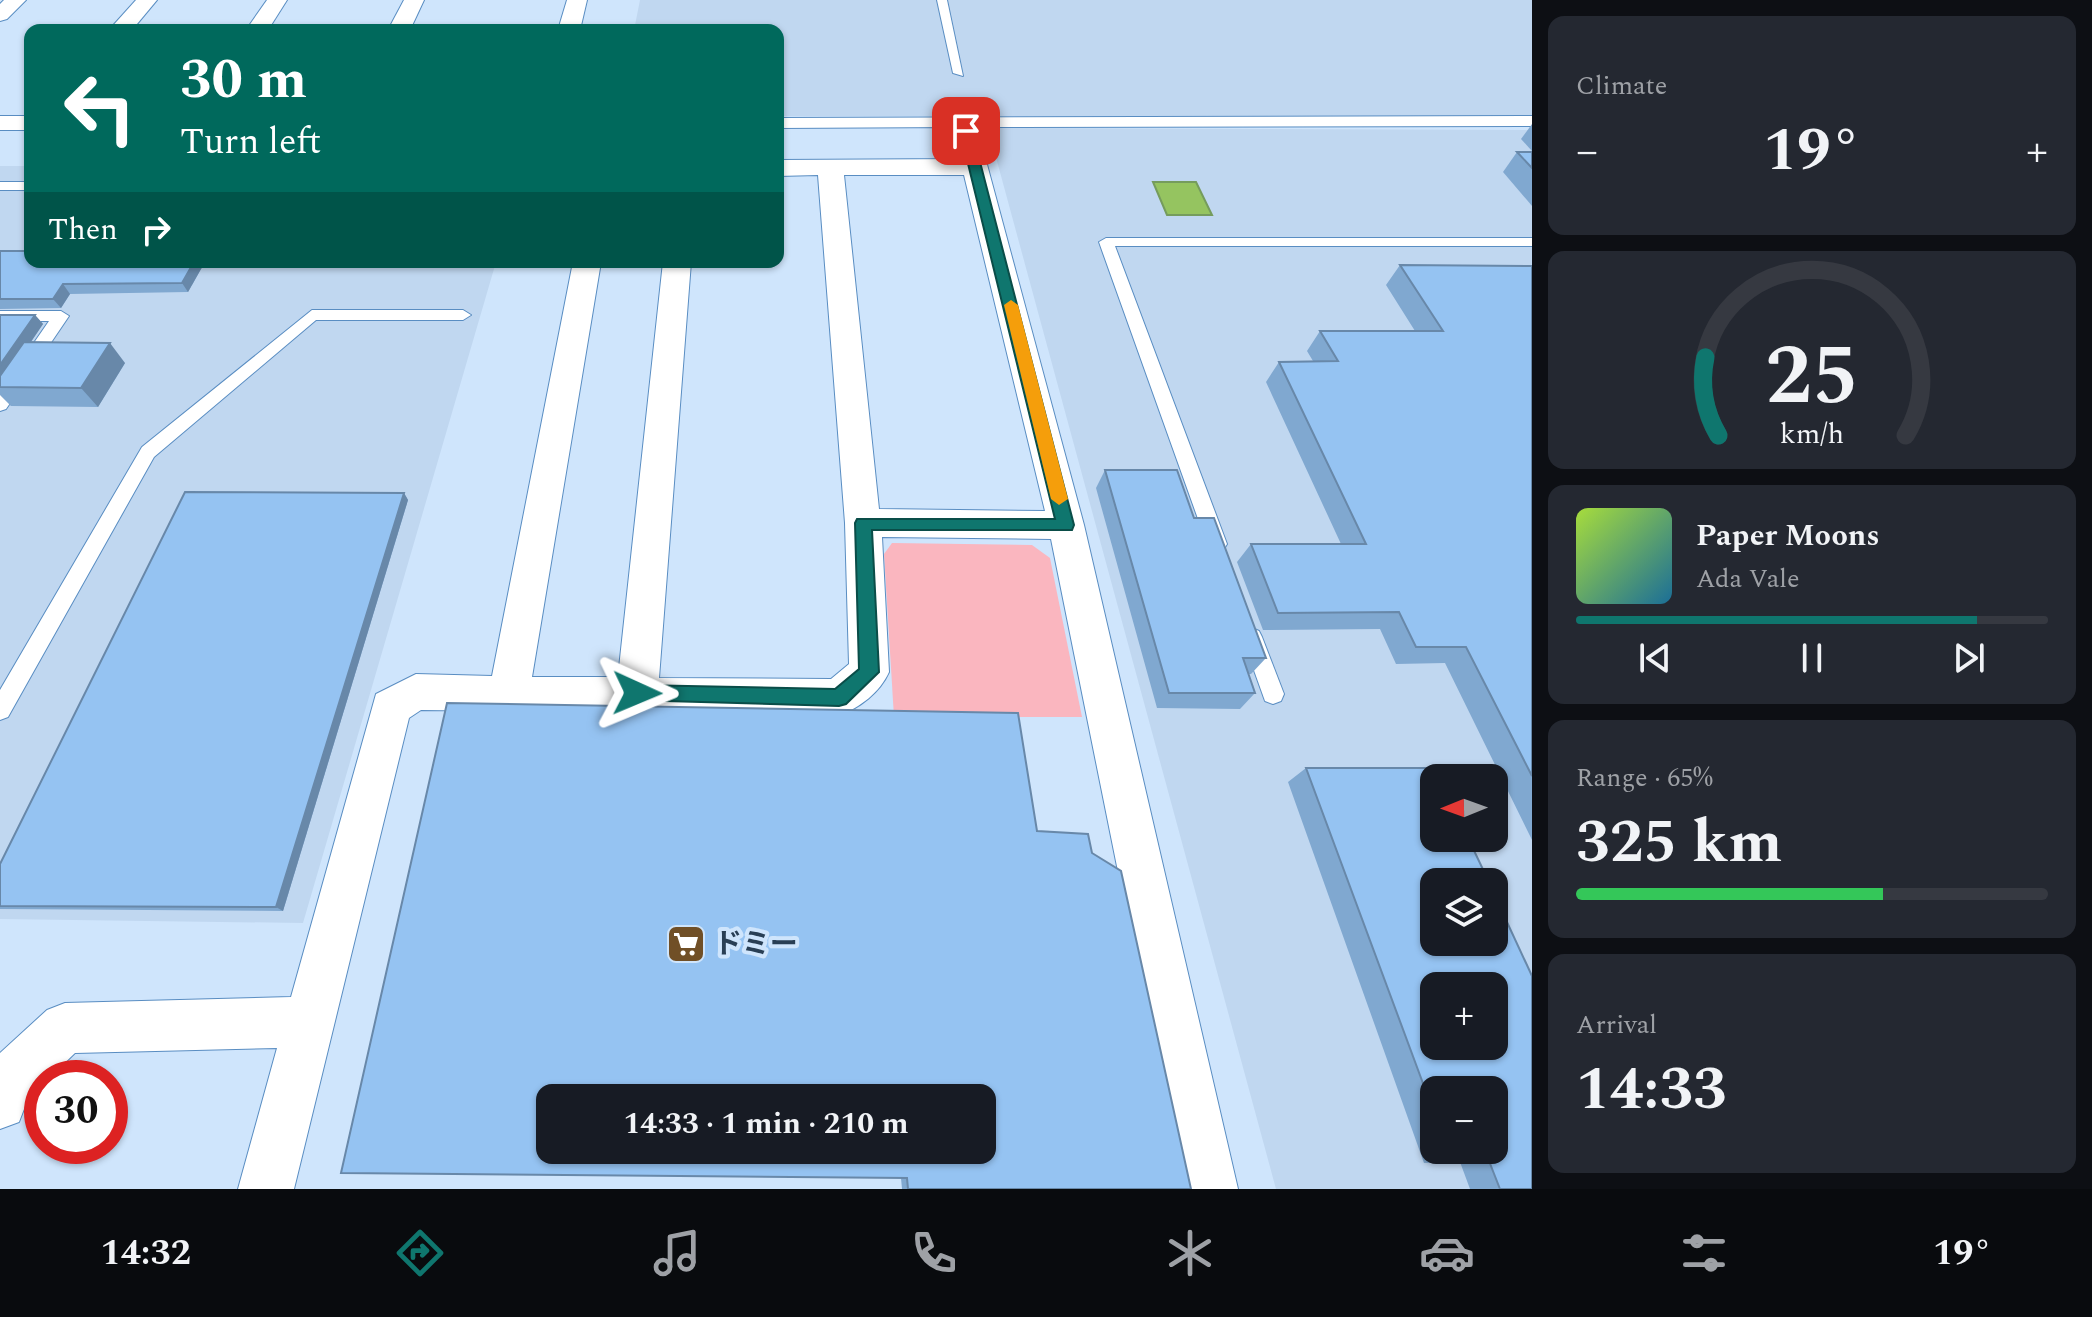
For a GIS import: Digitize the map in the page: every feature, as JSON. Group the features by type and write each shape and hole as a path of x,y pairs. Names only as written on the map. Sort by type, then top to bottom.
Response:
{"street":[{"path":"0,15 16,0"},
{"path":"125,24 147,0"},
{"path":"261,24 277,0"},
{"path":"402,24 414,0"},
{"path":"571,24 577,0"},
{"path":"784,124 969,140 1532,121"},
{"path":"0,123 24,123"},
{"path":"784,168 830,168 969,140"},
{"path":"969,140 1066,525 1210,1189"},
{"path":"266,1189 391,707 416,692 839,697 869,672 863,523 830,168"},
{"path":"509,695 586,268"},
{"path":"637,693 676,268"},
{"path":"863,523 1066,525"},
{"path":"0,1103 11,1078 65,1028 309,1022"}],"lane":[{"path":"942,0 959,73"},
{"path":"0,186 24,186"},
{"path":"1225,563 1106,242 1532,242"},
{"path":"0,710 148,452 312,315 463,315"},
{"path":"0,316 61,316 0,405"},
{"path":"1246,621 1273,694"}],"shaded area":[{"path":"640,0 1532,0 1532,117 784,116 784,24 635,24"},
{"path":"988,128 1532,130 1532,1189 1276,1189"},
{"path":"0,166 24,166 24,268 494,268 303,923 0,919"},
{"path":"1153,182 1196,182 1212,215 1167,215"},
{"path":"892,543 1032,545 1050,558 1082,717 894,717 884,554"}],"building":[{"path":"1517,152 1532,152 1532,168"},
{"path":"0,251 24,251 24,268 191,268 182,283 63,284 53,299 0,299"},
{"path":"1400,265 1532,266 1532,776 1466,647 1416,647 1399,612 1278,613 1251,544 1366,544 1279,362 1338,361 1320,331 1443,331"},
{"path":"0,315 35,315 0,365"},
{"path":"24,342 110,343 81,388 0,387 0,376"},
{"path":"1105,470 1177,470 1194,518 1214,518 1266,658 1243,658 1255,693 1169,693"},
{"path":"185,492 404,493 276,907 0,906 0,864"},
{"path":"447,703 1018,713 1037,831 1088,834 1092,853 1121,871 1191,1189 908,1189 907,1178 341,1173"},
{"path":"1306,768 1420,768 1420,852 1475,852 1482,868 1420,868 1420,956 1508,956 1508,924 1532,976 1532,1189 1500,1189 1490,1164 1508,1164 1508,1076 1420,1076"}],"slow traffic":[{"path":"1011,305 1059,499"}],"place":[{"name":"ドミー","path":"686,944"}],"route":[{"path":"637,693 839,697 869,672 863,523 1066,525 966,131"}]}
